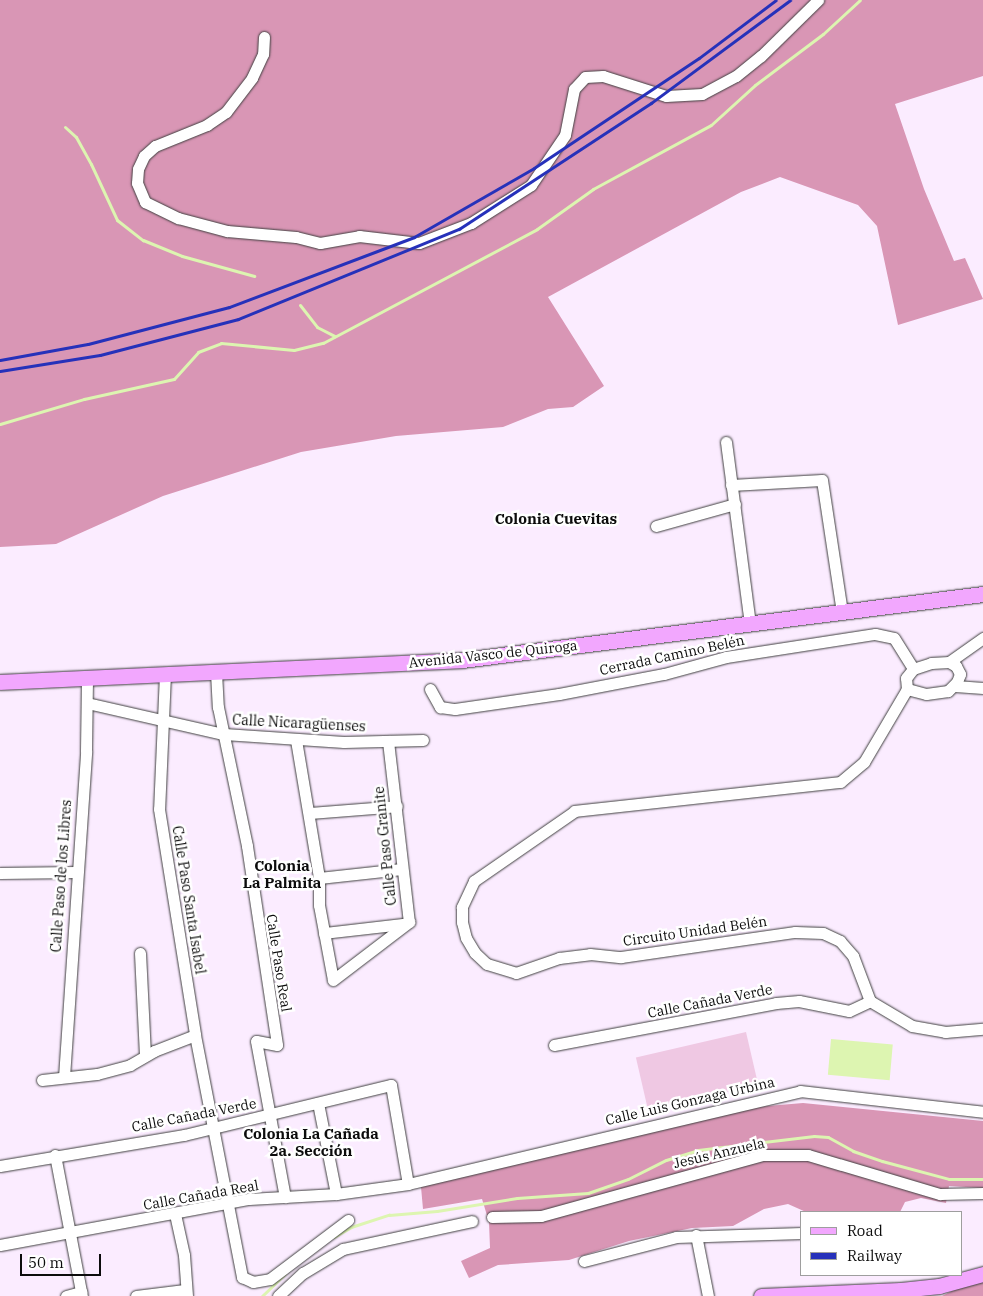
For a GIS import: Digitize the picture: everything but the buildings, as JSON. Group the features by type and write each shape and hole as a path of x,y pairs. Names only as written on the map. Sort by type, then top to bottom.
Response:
{"main road":[{"name":"Avenida Vasco de Quiroga","path":"0,682 462,660 983,594"},
{"path":"761,1296 902,1290 938,1286 983,1274"}],"street":[{"path":"264,37 263,54 252,78 226,112 207,125 155,146 144,156 138,170 137,183 145,202 194,223 227,232 296,237 320,243 359,236 419,243 471,223 531,185 564,134 574,89 585,77 603,76 666,96 702,94 742,71 818,0"},
{"path":"726,442 750,624"},
{"path":"732,485 822,480 842,612"},
{"path":"656,526 735,504"},
{"name":"Cerrada Camino Belén","path":"430,689 440,707 454,710 560,694 664,674 726,657 875,634 894,638 913,669"},
{"path":"913,669 931,663 949,662 983,638"},
{"path":"949,662 959,670 955,686"},
{"name":"Circuito Unidad Belén","path":"870,1001 853,956 840,941 824,933 795,932 621,957 590,954 559,958 516,973 487,964 475,953 466,938 462,907 474,881 575,811 840,782 864,762 907,689 906,678 913,669"},
{"name":"Calle Paso Real","path":"216,672 224,734 247,846 277,1045 256,1041 268,1116"},
{"name":"Calle Paso Santa Isabel","path":"165,674 159,809 195,1035 230,1203 242,1277 253,1282 270,1279 348,1220"},
{"name":"Calle Paso de los Libres","path":"64,1077 87,678"},
{"path":"907,689 933,694 955,686 983,688"},
{"name":"Calle Nicaragüenses","path":"87,703 224,734 296,740 423,740"},
{"path":"296,740 319,878 319,905 333,980 409,922"},
{"name":"Calle Paso Granite","path":"324,933 392,928 409,922 388,741"},
{"path":"309,813 397,806"},
{"path":"319,878 402,869"},
{"path":"0,873 75,872"},
{"path":"140,952 145,1056"},
{"name":"Calle Cañada Verde","path":"554,1044 776,1003 799,1001 849,1011 870,1001"},
{"path":"870,1001 912,1026 945,1032 983,1029"},
{"path":"42,1080 97,1074 130,1065 145,1056 195,1035"},
{"name":"Calle Cañada Verde","path":"0,1166 213,1128 391,1085 408,1184"},
{"name":"Calle Luis Gonzaga Urbina","path":"408,1184 800,1091 983,1112"},
{"path":"318,1103 336,1194"},
{"path":"268,1116 285,1197"},
{"path":"55,1155 81,1294 66,1296"},
{"name":"Jesús Anzuela","path":"492,1217 541,1216 763,1155 808,1155 940,1194 983,1194"},
{"name":"Calle Cañada Real","path":"0,1245 69,1234 230,1203 336,1194 408,1184"},
{"path":"136,1296 186,1293 184,1255 175,1214"},
{"path":"278,1296 303,1273 343,1249 472,1221"},
{"path":"584,1261 676,1237 800,1233"},
{"path":"696,1235 708,1296"}],"shaded area":[{"path":"0,0 983,0 983,76 895,104 924,189 954,261 965,258 983,299 898,325 877,226 858,205 780,177 741,192 548,297 604,386 573,407 548,409 503,427 396,436 301,452 163,496 56,544 0,547"},
{"path":"746,1032 758,1085 648,1110 636,1057"},
{"path":"831,1039 893,1044 890,1080 828,1075"},
{"path":"803,1103 983,1121 983,1188 949,1186 946,1203 921,1198 905,1202 900,1211 804,1211 788,1204 764,1209 733,1226 692,1228 629,1241 569,1260 498,1265 469,1278 461,1261 490,1248 489,1222 482,1199 423,1209 421,1187 622,1136 757,1107"},
{"path":"983,1280 983,1296 942,1296 960,1287"}],"waterway":[{"path":"0,424 84,399 174,379 198,352 221,343 294,350 323,343 537,229 593,189 711,125 755,85 823,34 860,0"},
{"path":"65,127 76,137 117,220 143,240 182,256 254,276"},
{"path":"300,305 317,327 335,336"},
{"path":"334,1237 351,1227 389,1215 437,1211 517,1198 588,1193 628,1179 666,1160 698,1150 814,1136 828,1137 853,1151 949,1179 983,1179"},
{"path":"262,1296 285,1274"}],"railway":[{"path":"0,360 88,344 229,307 414,237 534,168 699,58 776,0"},
{"path":"0,371 100,355 238,319 459,229 651,103 790,0"}],"district":[{"name":"Colonia Cuevitas","path":"556,519"},
{"name":"Colonia La Palmita","path":"282,874"},
{"name":"Colonia La Cañada 2a. Sección","path":"311,1142"}]}
